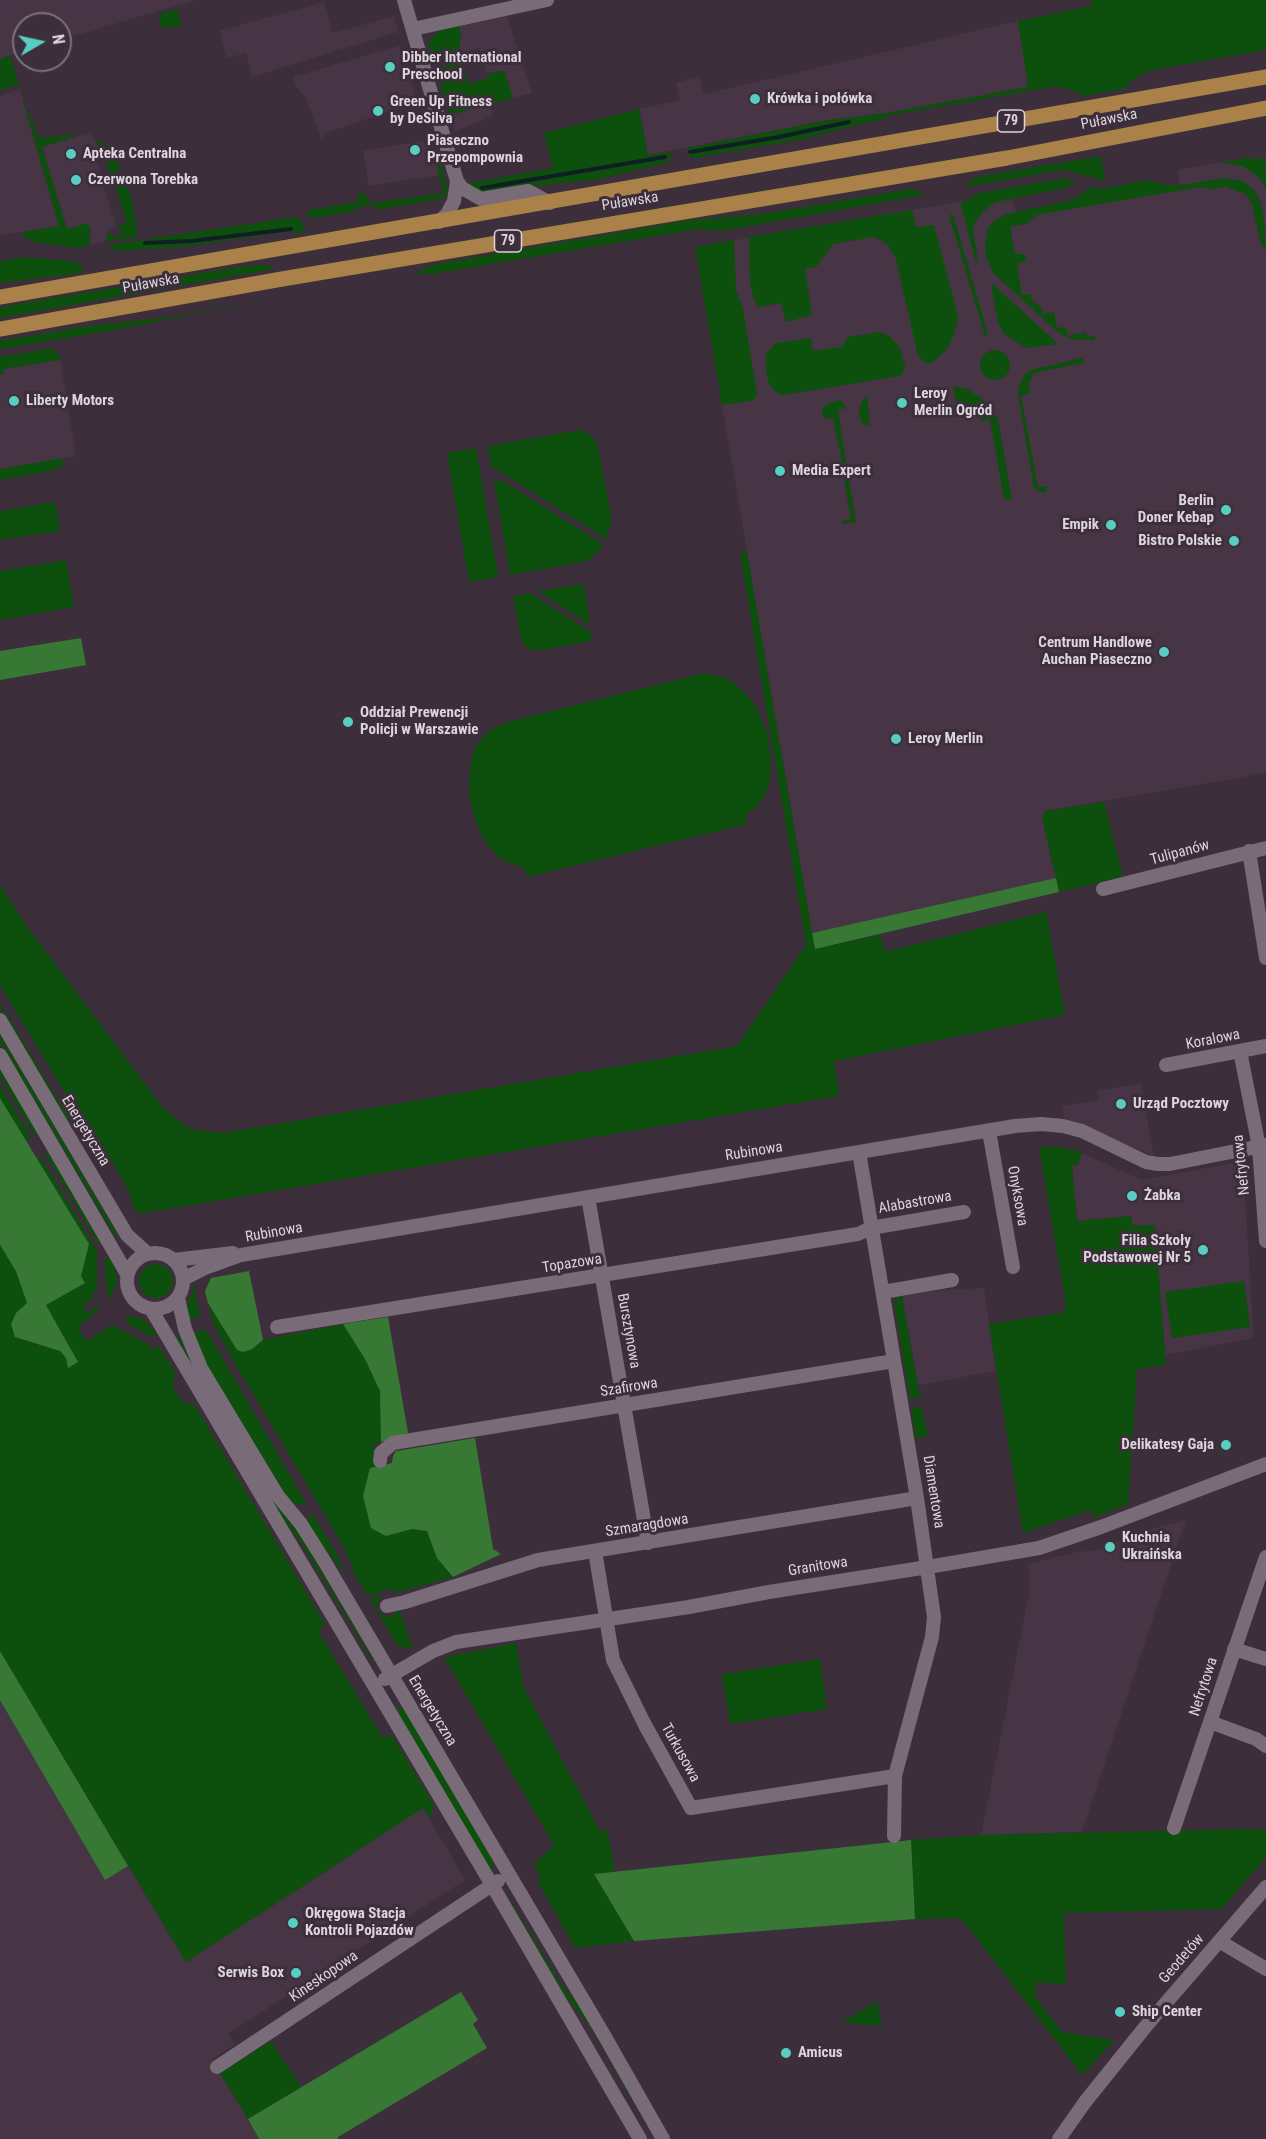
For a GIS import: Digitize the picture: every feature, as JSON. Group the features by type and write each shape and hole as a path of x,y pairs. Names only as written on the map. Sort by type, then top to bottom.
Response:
{"main road":[{"name":"Puławska","path":"0,297 1266,77"},
{"name":"Puławska","path":"0,329 273,280 1007,158 1266,108"}],"street":[{"path":"404,0 457,181 454,201 447,214 439,222"},
{"path":"412,29 547,0"},
{"path":"457,181 468,193 481,199 528,191 550,203"},
{"name":"Tulipanów","path":"1103,889 1266,848"},
{"path":"1249,851 1266,958"},
{"name":"Energetyczna","path":"0,1020 127,1235 148,1254"},
{"name":"Koralowa","path":"1166,1065 1266,1046"},
{"name":"Nefrytowa","path":"1240,1051 1262,1146 1266,1241"},
{"path":"0,1055 128,1274"},
{"name":"Rubinowa","path":"183,1279 241,1255 1041,1124 1059,1125 1082,1131 1146,1162 1158,1164 1170,1164 1262,1146"},
{"name":"Onyksowa","path":"989,1131 1013,1267"},
{"name":"Diamentowa","path":"859,1152 917,1498 934,1617 932,1637 895,1776 894,1836"},
{"name":"Bursztynowa","path":"588,1197 648,1543"},
{"name":"Alabastrowa","path":"871,1228 964,1212"},
{"name":"Topazowa","path":"277,1327 858,1234 871,1228"},
{"name":"Rubinowa","path":"174,1260 231,1253 241,1255"},
{"path":"178,1298 166,1308 151,1309 140,1306 131,1296 127,1282 128,1274 135,1261 148,1254 163,1254 174,1260 180,1268 183,1279"},
{"name":"Energetyczna","path":"183,1279 182,1291 178,1298 185,1329 201,1368 278,1496 301,1524 323,1559 663,2139"},
{"path":"883,1292 952,1280"},
{"path":"151,1309 640,2139"},
{"name":"Szafirowa","path":"380,1461 381,1453 393,1443 894,1360"},
{"name":"Granitowa","path":"374,1687 445,1645 689,1607 778,1590 1039,1548 1101,1527 1266,1464"},
{"name":"Szmaragdowa","path":"387,1606 538,1560 917,1498"},
{"name":"Turkusowa","path":"595,1551 614,1660 645,1725 691,1808 895,1776"},
{"name":"Nefrytowa","path":"1174,1828 1234,1649 1261,1586 1266,1557"},
{"path":"1234,1649 1266,1659"},
{"path":"1210,1722 1256,1739 1266,1746"},
{"name":"Kineskopowa","path":"217,2067 509,1874"},
{"name":"Geodetów","path":"1059,2139 1085,2102 1140,2034 1266,1887"},
{"path":"1219,1941 1266,1969"}],"shaded area":[{"path":"0,0 196,0 72,36 72,12 12,12 12,55 0,59"},
{"path":"324,2 333,33 394,16 398,32 252,77 246,53 227,58 219,31"},
{"path":"506,14 532,93 513,98 504,70 487,74 479,48 458,54 461,36 459,25"},
{"path":"1018,21 1029,87 886,113 829,120 648,155 639,109 680,100 676,83 699,76 704,94"},
{"path":"401,45 418,104 329,132 321,139 306,97 295,86 293,77"},
{"path":"20,90 59,227 0,235 0,96"},
{"path":"490,104 493,116 455,131 449,115"},
{"path":"88,133 95,139 101,155 95,158 116,226 107,232 106,241 88,246 91,228 67,229 42,147"},
{"path":"430,140 440,175 369,186 363,151"},
{"path":"1246,158 1266,158 1266,773 1045,811 1042,818 1056,878 812,933 695,247 1009,193 1016,212 1180,185 1178,170"},
{"path":"60,360 76,456 0,469 0,375 4,374 3,369"},
{"path":"1141,1083 1154,1156 1064,1119 1062,1106 1099,1100 1097,1091"},
{"name":"Filia Szkoły Podstawowej Nr 5","path":"1082,1153 1142,1180 1238,1162 1243,1166 1254,1338 1165,1355 1155,1225 1136,1226 1132,1224 1131,1216 1077,1221 1072,1166 1077,1166"},
{"path":"984,1288 996,1371 918,1385 902,1296 942,1290"},
{"path":"1186,1520 1082,1832 981,1835 1030,1589 1028,1564 1077,1552 1106,1549 1106,1545 1126,1540 1146,1530"},
{"path":"0,1651 186,1962 423,1808 465,1880 228,2034 235,2044 212,2059 259,2139 0,2139"}],"green space":[{"path":"1091,0 1266,0 1266,50 1152,70 1136,77 1124,89 1085,96 1069,89 1053,87 886,116 886,119 798,140 693,158 689,155 687,148 829,120 886,113 1028,87 1018,21 1092,6"},
{"path":"178,9 181,26 161,28 158,14"},
{"path":"459,25 461,36 458,54 433,61 428,42 442,28"},
{"path":"10,55 12,72 15,72 19,84 0,90 0,59"},
{"path":"461,62 468,84 488,78 487,74 504,70 513,98 449,115 436,69"},
{"path":"22,97 39,138 77,136 42,147 67,229 89,224 90,243 88,246 78,248 33,242 22,232 59,226"},
{"path":"639,109 648,155 671,152 666,163 600,179 535,186 493,194 483,194 470,183 553,168 544,133"},
{"path":"95,139 112,149 120,171 110,174 105,155 101,155"},
{"path":"438,155 448,189 445,198 382,209 374,208 373,205 359,207 351,212 313,218 308,216 307,210 358,202 357,194 366,193 367,200 371,203 444,193 434,156"},
{"path":"1101,156 1105,181 1064,170 964,187 980,176"},
{"path":"1246,158 1265,159 1266,189 1260,178 1242,166 1220,163"},
{"path":"112,177 122,179 130,191 138,237 106,241 107,232 116,238 124,231 117,226 127,223"},
{"path":"1064,178 1076,182 1065,188 994,203 984,211 975,222 973,231 978,262 976,263 960,202 969,200 975,194"},
{"path":"1224,178 1243,181 1258,196 1263,212 1266,249 1261,244 1252,204 1245,194 1226,187 1211,189 1201,187 1036,215 1028,223 1010,227 1015,254 1025,254 1026,260 1017,264 1022,295 1031,294 1033,303 1040,305 1043,314 1054,312 1057,328 1066,327 1068,336 1086,332 1087,337 1095,336 1095,340 1075,340 1060,334 993,273 986,256 985,243 988,228 995,220 1006,214 1073,200 1093,186 1100,189 1149,180 1166,185 1180,185"},
{"path":"909,189 917,190 924,195 721,231 700,229 432,274 414,273 448,262 690,220 762,214"},
{"path":"912,210 916,227 934,225 958,316 955,332 948,348 932,363 925,363 918,356 896,259 887,244 873,237 833,244 816,267 805,269 812,315 786,322 781,303 758,307 753,297 750,281 749,237"},
{"path":"953,214 988,334 985,336 949,215"},
{"path":"295,217 301,220 306,233 286,232 181,247 116,251 108,245"},
{"path":"734,240 736,290 743,309 757,392 752,401 722,405 695,247"},
{"path":"26,257 71,261 81,264 83,271 82,273 0,283 0,261"},
{"path":"268,265 274,269 0,318 0,307 245,266"},
{"path":"993,284 1057,344 1026,348 1003,333 998,322 991,285"},
{"path":"266,300 109,331 0,349 0,341 81,327 172,317"},
{"path":"880,332 889,336 899,346 905,366 900,376 782,395 769,384 766,353 776,343 811,338 813,351 841,347 848,337"},
{"path":"53,348 54,353 59,354 60,360 3,369 4,374 0,373 0,357"},
{"path":"995,350 1006,354 1010,365 1006,376 995,380 984,376 980,365 984,354"},
{"path":"1082,358 1085,361 1083,363 1034,373 1029,383 1030,393 1021,395 1038,487 1047,486 1046,492 1039,492 1034,488 1018,395 1019,386 1030,370"},
{"path":"953,386 968,389 989,404 998,419 1012,501 1004,499 990,420 983,421 968,410 966,403 957,405"},
{"path":"867,397 870,425 861,422 859,409 863,399"},
{"path":"838,400 843,402 846,408 838,410 846,463 842,463 833,418 825,419 822,413 823,406"},
{"path":"581,430 592,436 598,446 612,522 606,539 491,466 488,446"},
{"path":"476,448 498,577 469,582 447,453"},
{"path":"62,458 63,466 51,471 0,480 0,469"},
{"path":"847,467 856,522 843,524 842,521 851,519 842,468"},
{"path":"494,481 503,481 603,544 598,552 587,561 510,575"},
{"path":"55,502 60,531 0,540 0,511"},
{"path":"747,552 815,949 880,935 885,952 1046,912 1065,1015 834,1061 839,1096 138,1214 130,1193 95,1132 83,1124 0,985 0,885 26,925 164,1109 190,1129 224,1133 737,1046 806,945 740,553"},
{"path":"66,560 74,607 0,620 0,571"},
{"path":"584,584 590,625 538,591"},
{"path":"530,593 591,632 591,641 536,651 526,647 521,640 513,596"},
{"path":"81,638 86,665 0,680 0,651"},
{"path":"705,673 729,679 742,690 755,705 768,735 770,781 765,795 745,816 747,824 527,877 525,869 501,859 487,845 473,812 469,794 469,779 473,753 480,740 493,728 511,721"},
{"path":"1104,802 1123,877 1059,892 1042,818 1045,811"},
{"path":"1056,878 1059,892 815,949 812,933"},
{"path":"0,1003 65,1112 76,1126 73,1126 62,1113 1,1009"},
{"path":"0,1035 117,1233 115,1236 0,1042"},
{"path":"0,1070 36,1130 36,1138 0,1076"},
{"path":"0,1085 31,1137 26,1140 0,1098"},
{"path":"0,1098 89,1244 81,1276 85,1283 46,1305 78,1362 68,1368 66,1358 60,1351 15,1337 11,1324 16,1313 27,1303 16,1271 0,1245"},
{"path":"1053,1146 1082,1152 1077,1166 1072,1166 1077,1221 1131,1216 1132,1224 1136,1226 1155,1225 1166,1365 1137,1369 1128,1504 1094,1518 1091,1510 1023,1533 989,1324 1062,1313 1066,1305 1039,1147"},
{"path":"44,1152 51,1156 102,1243 98,1243"},
{"path":"40,1156 97,1250 97,1289 91,1295 93,1298 83,1307 88,1313 96,1306 100,1308 77,1328 87,1341 112,1325 148,1344 151,1349 159,1346 175,1372 173,1387 183,1403 192,1404 197,1409 325,1624 318,1631 383,1738 388,1735 393,1737 434,1805 429,1818 423,1808 186,1962 0,1651 0,1245 16,1271 25,1292 27,1303 16,1313 25,1341 60,1351 69,1367 78,1362 46,1305 64,1295 81,1276 89,1244 37,1158"},
{"path":"109,1255 115,1268 117,1282 110,1299 106,1289 105,1261"},
{"path":"156,1264 168,1269 173,1281 168,1293 156,1298 144,1293 139,1281 144,1269"},
{"path":"249,1271 263,1340 252,1349 243,1352 237,1350 208,1303 205,1291 211,1278"},
{"path":"1244,1281 1250,1327 1172,1338 1165,1292"},
{"path":"195,1282 200,1316 189,1321 187,1305"},
{"path":"902,1296 920,1397 910,1400 894,1302"},
{"path":"208,1303 237,1350 252,1349 263,1340 343,1324 365,1359 380,1391 381,1442 373,1445 378,1466 386,1536 412,1529 427,1531 437,1558 453,1577 399,1592 388,1589 368,1596 355,1575 345,1549 234,1362 212,1321"},
{"path":"130,1316 144,1319 157,1335 150,1336 130,1325 124,1318"},
{"path":"388,1317 408,1433 381,1442 380,1391 365,1359 343,1324"},
{"path":"205,1330 306,1503 298,1505 290,1502 204,1361 193,1333"},
{"path":"181,1337 193,1365 276,1502 302,1538 374,1662 300,1541 278,1512 176,1338"},
{"path":"922,1407 928,1436 915,1438 911,1408"},
{"path":"475,1438 493,1549 501,1554 453,1577 437,1558 427,1531 412,1529 386,1536 371,1528 363,1496 370,1468 392,1463 396,1451"},
{"path":"312,1513 337,1554 345,1575 309,1527 308,1518"},
{"path":"382,1595 377,1603 379,1612 390,1617 400,1610 411,1643 416,1646 405,1648 397,1645 370,1599"},
{"path":"516,1643 524,1688 600,1831 608,1831 615,1871 594,1874 634,1941 575,1948 537,1880 541,1879 534,1864 554,1845 444,1657"},
{"path":"0,1651 128,1866 105,1880 0,1700"},
{"path":"820,1659 827,1709 730,1724 722,1674"},
{"path":"403,1707 492,1857 493,1870 491,1871 395,1711"},
{"path":"1266,1830 1266,1857 1222,1909 1064,1913 1066,1985 1036,1982 1035,1996 1062,2032 1115,2040 1082,2075 961,1918 915,1919 911,1840 981,1835"},
{"path":"911,1840 915,1919 634,1941 594,1874"},
{"path":"508,1897 561,1984 580,2007 633,2099 590,2026 563,1993"},
{"path":"461,1992 478,2020 473,2024 487,2048 338,2139 259,2139 248,2119"},
{"path":"877,2001 882,2026 842,2022"},
{"path":"271,2041 301,2087 248,2119 220,2073"}],"waterway":[{"path":"690,152 849,122"},
{"path":"482,188 665,157"},
{"path":"145,243 191,241 291,229"}],"place":[{"name":"Dibber International Preschool","path":"390,67"},
{"name":"Krówka i połówka","path":"755,99"},
{"name":"Green Up Fitness by DeSilva","path":"378,111"},
{"name":"Piaseczno Przepompownia","path":"415,150"},
{"name":"Apteka Centralna","path":"71,154"},
{"name":"Czerwona Torebka","path":"76,180"},
{"name":"Liberty Motors","path":"14,401"},
{"name":"Leroy Merlin Ogród","path":"902,403"},
{"name":"Media Expert","path":"780,471"},
{"name":"Berlin Doner Kebap","path":"1226,510"},
{"name":"Empik","path":"1111,525"},
{"name":"Bistro Polskie","path":"1234,541"},
{"name":"Centrum Handlowe Auchan Piaseczno","path":"1164,652"},
{"name":"Oddział Prewencji Policji w Warszawie","path":"348,722"},
{"name":"Leroy Merlin","path":"896,739"},
{"name":"Urząd Pocztowy","path":"1121,1104"},
{"name":"Żabka","path":"1132,1196"},
{"name":"Filia Szkoły Podstawowej Nr 5","path":"1203,1250"},
{"name":"Delikatesy Gaja","path":"1226,1445"},
{"name":"Kuchnia Ukraińska","path":"1110,1547"},
{"name":"Okręgowa Stacja Kontroli Pojazdów","path":"293,1923"},
{"name":"Serwis Box","path":"296,1973"},
{"name":"Ship Center","path":"1120,2012"},
{"name":"Amicus","path":"786,2053"}]}
